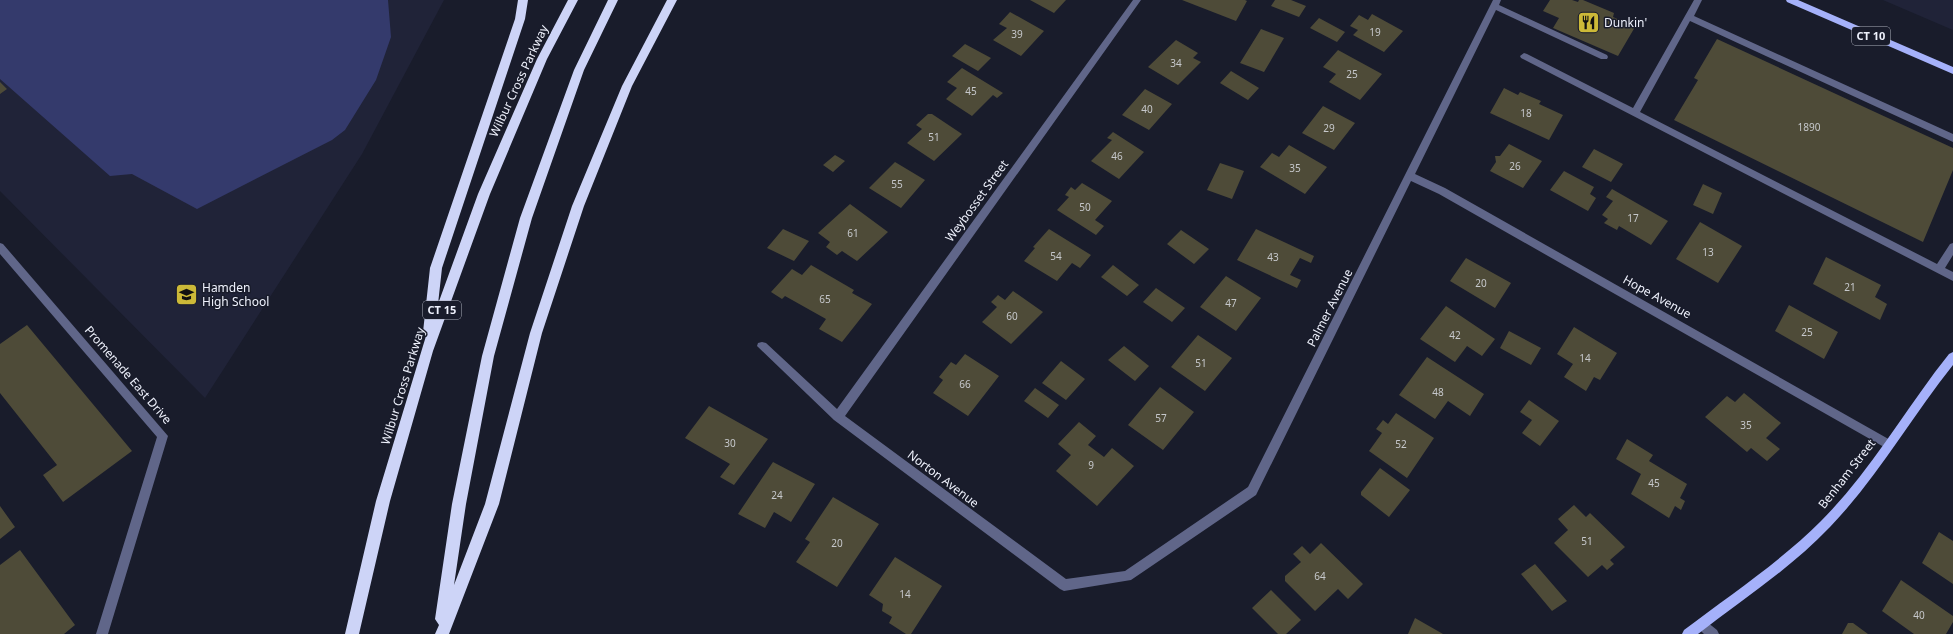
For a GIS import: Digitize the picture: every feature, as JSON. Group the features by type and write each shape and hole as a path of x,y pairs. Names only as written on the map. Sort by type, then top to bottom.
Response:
{"highway":[{"path":"427,351 436,268 520,19 523,0"},
{"name":"Wilbur Cross Parkway","path":"352,634 383,501 427,351 484,194 542,59 573,0"},
{"path":"441,634 459,504 486,364 521,233 580,70 613,0"},
{"path":"441,634 492,504 536,333 578,206 627,86 672,0"}],"main road":[{"name":"CT 10","path":"1790,0 1953,71"},
{"name":"Benham Street","path":"1688,634 1805,543 1842,507 1927,390 1953,357"}],"street":[{"name":"Weybosset Street","path":"838,417 1137,0"},
{"path":"1635,113 1698,0"},
{"path":"1496,3 1604,57"},
{"name":"Palmer Avenue","path":"1127,576 1252,491 1496,3"},
{"path":"1689,17 1953,138"},
{"path":"1524,56 1953,277"},
{"name":"Hope Avenue","path":"1410,176 1442,191 1888,444"},
{"name":"Promenade East Drive","path":"0,247 163,436 102,634"},
{"path":"1938,270 1953,247"},
{"name":"Norton Avenue","path":"762,346 838,417 1064,585 1127,576"},
{"path":"1702,624 1713,634"}],"shaded area":[{"name":"Hamden High School","path":"0,0 444,0 362,154 205,398 0,191"},
{"path":"0,0 388,0 391,37 376,80 345,130 332,140 197,209 132,174 110,176 0,79"},
{"path":"1883,0 1953,0 1953,30"}],"building":[{"path":"1030,0 1066,0 1054,13"},
{"path":"1182,0 1245,0 1247,1 1236,21"},
{"path":"1275,0 1291,0 1306,6 1299,17 1271,6"},
{"path":"1550,0 1572,0 1578,2 1579,0 1583,0 1614,13 1613,17 1635,27 1618,56 1553,28 1559,18 1543,11"},
{"path":"1010,12 1044,31 1021,56 993,40 1007,28 999,24"},
{"path":"1372,14 1403,31 1384,52 1353,35 1358,30 1350,26 1359,15 1368,20"},
{"path":"1319,18 1345,32 1337,42 1310,28"},
{"path":"1261,29 1284,38 1264,72 1240,63"},
{"path":"1717,39 1953,148 1953,170 1923,242 1674,120 1698,80 1694,78"},
{"path":"1176,40 1198,53 1193,58 1201,62 1178,85 1148,67"},
{"path":"965,44 991,58 978,71 952,56"},
{"path":"1338,50 1382,74 1360,100 1329,82 1336,74 1323,67"},
{"path":"962,68 1003,93 997,98 993,95 972,116 946,99 957,88 947,82"},
{"path":"1231,71 1259,88 1248,100 1220,83"},
{"path":"0,82 7,89 0,94"},
{"path":"1504,88 1518,95 1520,92 1541,101 1539,104 1563,115 1549,140 1490,113"},
{"path":"1145,89 1172,104 1149,130 1122,115"},
{"path":"1323,106 1355,123 1334,150 1302,133"},
{"path":"928,114 932,114 962,134 934,161 907,143 922,129 916,125"},
{"path":"1113,132 1144,152 1119,179 1091,161 1112,140 1107,138"},
{"path":"1509,144 1542,161 1523,188 1490,171 1496,162 1495,156 1500,156"},
{"path":"1289,145 1327,167 1305,194 1260,167 1272,153 1279,157"},
{"path":"1594,149 1623,164 1611,182 1582,167"},
{"path":"835,155 845,161 833,172 823,165"},
{"path":"895,162 925,180 901,208 869,188"},
{"path":"1220,163 1244,171 1232,199 1207,190"},
{"path":"1564,171 1594,187 1590,194 1596,198 1588,211 1550,190"},
{"path":"1082,183 1112,201 1095,220 1104,226 1096,235 1057,210 1069,197 1065,195 1071,187 1075,190"},
{"path":"1703,184 1722,193 1713,214 1693,205"},
{"path":"1612,189 1668,221 1651,245 1619,226 1617,230 1604,223 1608,219 1602,215 1613,201 1606,197"},
{"path":"850,204 888,232 857,261 842,251 837,255 826,247 830,242 818,233"},
{"path":"1700,222 1742,246 1718,283 1676,259"},
{"path":"783,229 809,241 794,261 767,248"},
{"path":"1049,229 1091,255 1080,268 1072,263 1057,281 1024,261 1035,248 1033,247"},
{"path":"1256,229 1314,256 1311,263 1300,258 1290,275 1301,280 1297,288 1237,260"},
{"path":"1181,230 1209,249 1194,264 1167,244"},
{"path":"1826,257 1881,285 1875,297 1887,304 1880,320 1813,284"},
{"path":"1466,258 1511,283 1495,308 1450,281"},
{"path":"811,265 854,290 852,293 872,304 842,342 819,329 826,319 785,296 782,299 771,292 792,269 802,275"},
{"path":"1113,265 1139,285 1127,296 1101,277"},
{"path":"1226,276 1261,298 1236,331 1200,307"},
{"path":"1156,288 1185,308 1172,322 1143,302"},
{"path":"1013,291 1043,312 1011,344 982,322 997,307 991,302 998,295 1005,300"},
{"path":"1789,305 1838,332 1824,359 1775,331"},
{"path":"1446,306 1495,339 1482,356 1467,346 1455,362 1420,339"},
{"path":"27,325 132,451 63,502 43,475 57,465 0,393 0,344"},
{"path":"1574,327 1617,353 1600,380 1594,377 1586,391 1564,377 1573,364 1557,354"},
{"path":"1509,331 1541,348 1531,365 1500,348"},
{"path":"1198,335 1232,358 1205,391 1171,367"},
{"path":"1124,346 1149,366 1135,381 1108,360"},
{"path":"965,354 999,376 968,416 933,393 943,380 939,377 951,362 956,365"},
{"path":"1427,357 1484,394 1470,416 1448,401 1435,419 1399,395"},
{"path":"1061,361 1085,379 1066,400 1042,383"},
{"path":"1160,387 1194,412 1163,450 1128,425"},
{"path":"1035,388 1059,405 1048,418 1024,401"},
{"path":"1744,393 1781,423 1766,438 1780,449 1767,461 1751,448 1747,452 1705,417 1727,396 1735,402"},
{"path":"1529,400 1559,421 1540,446 1522,433 1532,420 1520,412"},
{"path":"709,406 768,439 734,485 720,477 730,464 685,438"},
{"path":"1396,413 1434,438 1407,478 1369,451 1382,433 1376,429 1383,420 1388,424"},
{"path":"1079,422 1096,436 1088,445 1104,457 1112,448 1134,466 1097,506 1056,471 1071,455 1058,444"},
{"path":"1627,439 1653,455 1649,461 1687,484 1680,498 1685,501 1681,510 1675,506 1669,518 1631,494 1641,474 1616,459"},
{"path":"773,462 815,484 791,522 774,512 765,528 738,514"},
{"path":"1380,468 1410,490 1389,517 1361,495 1361,492"},
{"path":"833,497 879,524 837,587 796,562 810,542 805,539"},
{"path":"1574,505 1586,517 1590,513 1625,547 1610,560 1614,564 1607,570 1602,565 1588,577 1554,543 1568,530 1558,519"},
{"path":"0,506 15,527 0,539"},
{"path":"1939,532 1953,541 1953,584 1922,563"},
{"path":"1321,543 1363,584 1348,599 1338,589 1315,611 1285,581 1285,576 1301,562 1293,554 1302,546 1310,554"},
{"path":"20,550 75,625 64,634 0,634 0,565"},
{"path":"895,557 942,586 911,634 906,634 889,623 892,617 882,611 883,604 869,595"},
{"path":"1535,564 1567,601 1552,611 1521,574"},
{"path":"1901,580 1953,616 1953,622 1946,634 1914,634 1882,611"},
{"path":"1271,590 1301,620 1286,634 1278,634 1252,608"},
{"path":"1415,618 1443,634 1408,634"},
{"path":"1848,623 1853,623 1868,634 1842,634"}],"place":[{"name":"Dunkin'","path":"1588,23"},
{"name":"Hamden High School","path":"187,295"}]}
